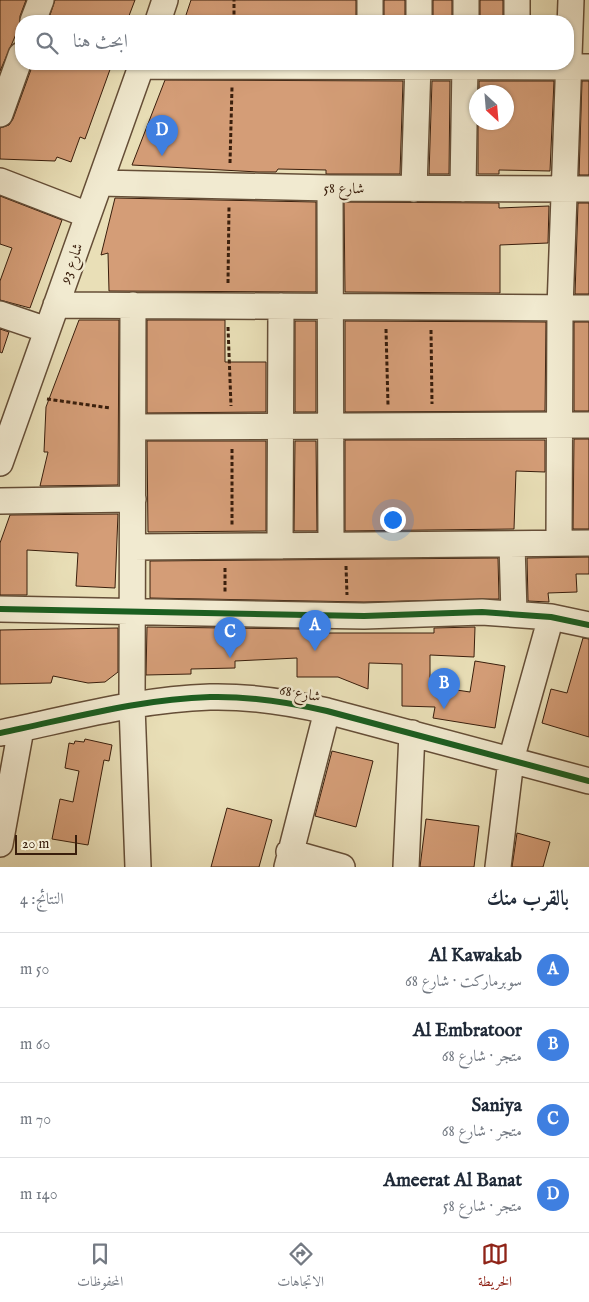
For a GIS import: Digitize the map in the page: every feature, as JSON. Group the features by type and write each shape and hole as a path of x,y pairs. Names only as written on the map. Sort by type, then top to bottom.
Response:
{"street":[{"path":"35,15 41,0"},
{"path":"160,15 165,0"},
{"path":"370,0 370,15"},
{"path":"419,15 420,0"},
{"path":"466,0 466,15"},
{"path":"517,0 517,15"},
{"path":"571,0 573,15"},
{"path":"559,543 558,425 560,308 564,189 578,67 574,29"},
{"path":"0,114 15,70"},
{"name":"شارع 93","path":"0,463 140,70"},
{"path":"414,188 418,70"},
{"path":"464,189 465,70"},
{"path":"0,181 88,214"},
{"name":"شارع 58","path":"100,183 330,188 589,189"},
{"path":"330,188 331,426 339,545"},
{"path":"56,304 589,308"},
{"path":"133,305 132,706 138,867"},
{"path":"280,546 281,306"},
{"path":"0,314 47,330"},
{"path":"133,420 280,426 589,425"},
{"path":"0,501 133,499"},
{"path":"132,547 589,543"},
{"path":"512,544 514,613"},
{"path":"0,609 347,615 514,613 551,617 589,626"},
{"path":"498,867 511,760 551,617"},
{"name":"شارع 68","path":"11,731 132,706 191,698 250,698 289,702 327,710 589,781"},
{"path":"327,710 288,860 342,867"},
{"path":"0,844 11,731"},
{"path":"406,867 412,733"}],"path":[{"path":"234,0 234,15"},
{"path":"386,307 388,426"},
{"path":"431,307 432,426"},
{"path":"24,395 133,420"},
{"path":"339,545 347,615"},
{"path":"225,546 226,613"}],"building":[{"path":"0,0 26,0 20,15 15,15 15,36 0,71"},
{"path":"55,0 135,0 129,15 50,15"},
{"path":"191,0 356,0 356,15 186,15"},
{"path":"384,0 405,0 405,15 384,15"},
{"path":"433,0 452,0 452,15 433,15"},
{"path":"480,0 503,0 503,15 480,15"},
{"path":"31,70 110,70 85,139 80,137 71,162 57,157 55,161 0,159 0,128 9,125 13,119"},
{"path":"165,80 403,81 400,174 326,174 326,170 278,169 276,172 258,172 132,165"},
{"path":"432,81 450,81 449,174 429,174"},
{"path":"479,81 554,81 550,171 499,170 499,174 478,174 478,130 514,130 514,85 479,85"},
{"path":"582,81 589,81 589,175 579,175"},
{"path":"0,196 62,220 30,308 0,300 0,281 12,248 0,244"},
{"path":"115,198 316,202 316,292 109,291 108,253 101,255"},
{"path":"344,202 499,203 499,208 549,206 548,243 500,245 500,293 345,292"},
{"path":"578,203 589,203 589,294 575,294"},
{"path":"79,320 119,320 118,485 40,486 48,452 44,452 46,407"},
{"path":"147,320 225,320 225,362 266,362 266,412 147,413"},
{"path":"295,321 316,321 316,412 295,412"},
{"path":"345,321 546,322 545,411 345,412"},
{"path":"574,322 589,322 589,411 574,411"},
{"path":"0,329 9,332 2,353 0,352"},
{"path":"574,439 589,439 589,529 573,529"},
{"path":"345,440 545,440 545,472 516,471 514,529 345,531"},
{"path":"147,441 266,441 266,531 148,532"},
{"path":"295,441 316,441 317,531 294,531"},
{"path":"118,514 115,588 76,586 78,553 27,550 27,595 0,595 0,543 10,515"},
{"path":"589,557 589,574 576,574 577,592 548,593 549,602 528,601 527,558"},
{"path":"498,558 499,599 364,602 150,598 150,561"},
{"path":"147,627 307,629 307,633 434,633 434,628 475,627 474,657 430,655 430,686 470,692 475,661 505,666 495,728 433,718 435,707 402,706 402,664 369,663 368,689 338,677 297,677 297,658 235,661 235,668 191,669 191,674 146,675"},
{"path":"118,628 118,672 105,682 88,683 53,676 51,683 0,684 0,630"},
{"path":"583,638 589,639 589,737 542,723 551,689 567,693"},
{"path":"85,739 112,745 109,761 104,760 88,845 52,839 60,799 73,802 79,771 65,768 69,743 74,744 75,741 84,742"},
{"path":"332,751 373,761 356,827 315,816"},
{"path":"227,808 272,820 259,867 211,867"},
{"path":"426,819 479,826 474,867 420,867"},
{"path":"517,833 550,842 543,867 512,867"}],"cycle path":[{"path":"0,609 364,616 482,612 551,617 589,625"},
{"path":"0,733 157,702 210,697 254,699 283,702 327,711 589,781"}],"place":[{"name":"Ameerat Al Banat","path":"162,156"},
{"name":"Al Kawakab","path":"315,651"},
{"name":"Saniya","path":"230,658"},
{"name":"Al Embratoor","path":"444,709"}]}
